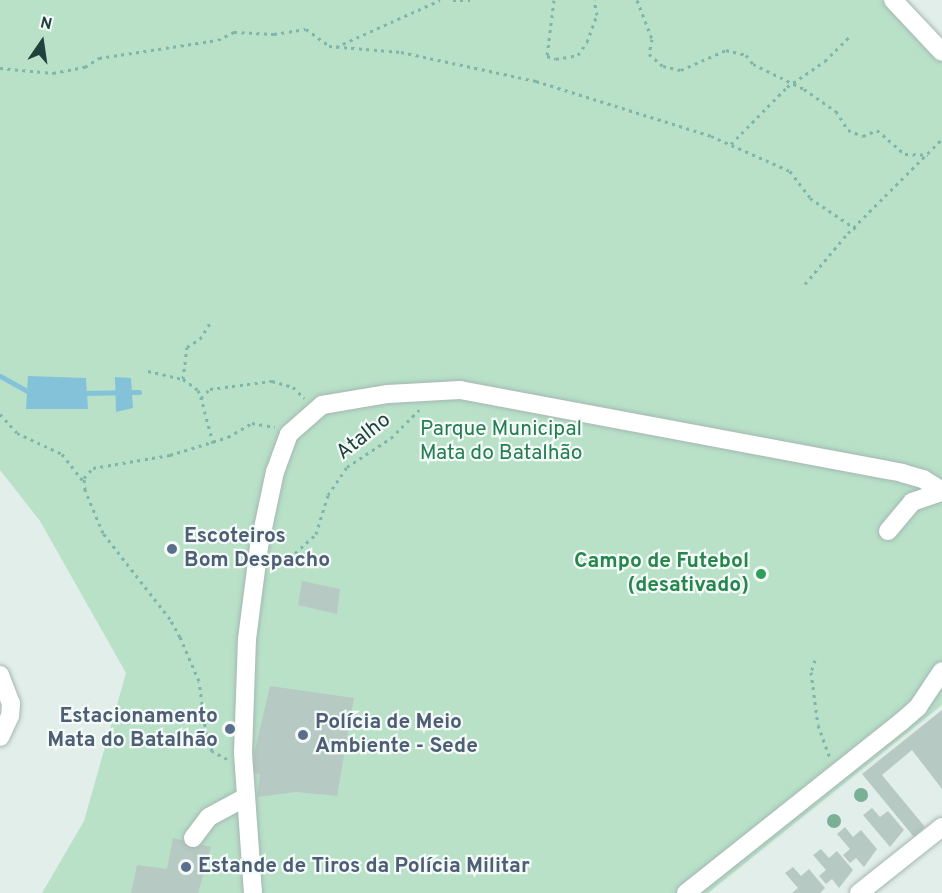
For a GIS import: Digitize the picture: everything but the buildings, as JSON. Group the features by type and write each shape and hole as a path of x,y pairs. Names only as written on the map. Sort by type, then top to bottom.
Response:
{"street":[{"path":"893,0 942,52"},
{"path":"253,893 244,767 246,639 259,547 275,472 289,434 322,405 388,394 460,390 902,473 923,479 942,491"},
{"path":"888,531 912,502 942,491"},
{"path":"686,893 901,722 918,706 942,671"},
{"path":"0,675 11,703 10,716 0,737"},
{"path":"193,838 209,817 246,797"},
{"path":"859,893 942,827"}],"path":[{"path":"335,47 440,0"},
{"path":"453,0 470,0"},
{"path":"554,0 548,56 556,59 578,55 587,42 597,15 594,0"},
{"path":"637,0 652,39 649,54 663,66 681,70 726,50 746,55 753,64 792,84 836,111 848,130 863,136 877,130 904,154 928,155"},
{"path":"0,68 53,73 85,67 99,58 218,40 234,32 274,34 306,29 322,43 335,47 401,52 536,81 731,144 790,171 810,198 856,229"},
{"path":"731,144 792,84 825,61 850,36"},
{"path":"805,284 942,139"},
{"path":"185,380 187,347 200,339 210,323"},
{"path":"148,371 185,380 201,398 213,443"},
{"path":"201,398 219,385 272,381 293,387 315,410"},
{"name":"Atalho","path":"295,553 316,534 328,495 346,467 391,438 426,405"},
{"path":"0,414 17,433 62,454 84,483 103,533 170,619 190,658 199,681 206,734 212,751 244,767"},
{"path":"84,483 87,471 93,468 170,455 213,443 252,423 295,427"},
{"path":"815,660 811,672 818,725 836,774"}],"green space":[{"name":"Parque Municipal Mata do Batalhão","path":"0,0 901,0 942,42 942,705 708,893 42,893 84,821 126,673 40,521 0,470"}],"water":[{"path":"28,376 86,378 88,409 26,409"},
{"path":"115,377 131,378 133,408 116,412"}],"waterway":[{"path":"0,376 32,394"},
{"path":"81,393 139,392"}],"place":[{"name":"Escoteiros Bom Despacho","path":"172,549"},
{"name":"Campo de Futebol (desativado)","path":"761,574"},
{"name":"Estacionamento Mata do Batalhão","path":"230,729"},
{"name":"Polícia de Meio Ambiente - Sede","path":"303,735"},
{"name":"Estande de Tiros da Polícia Militar","path":"186,867"}]}
